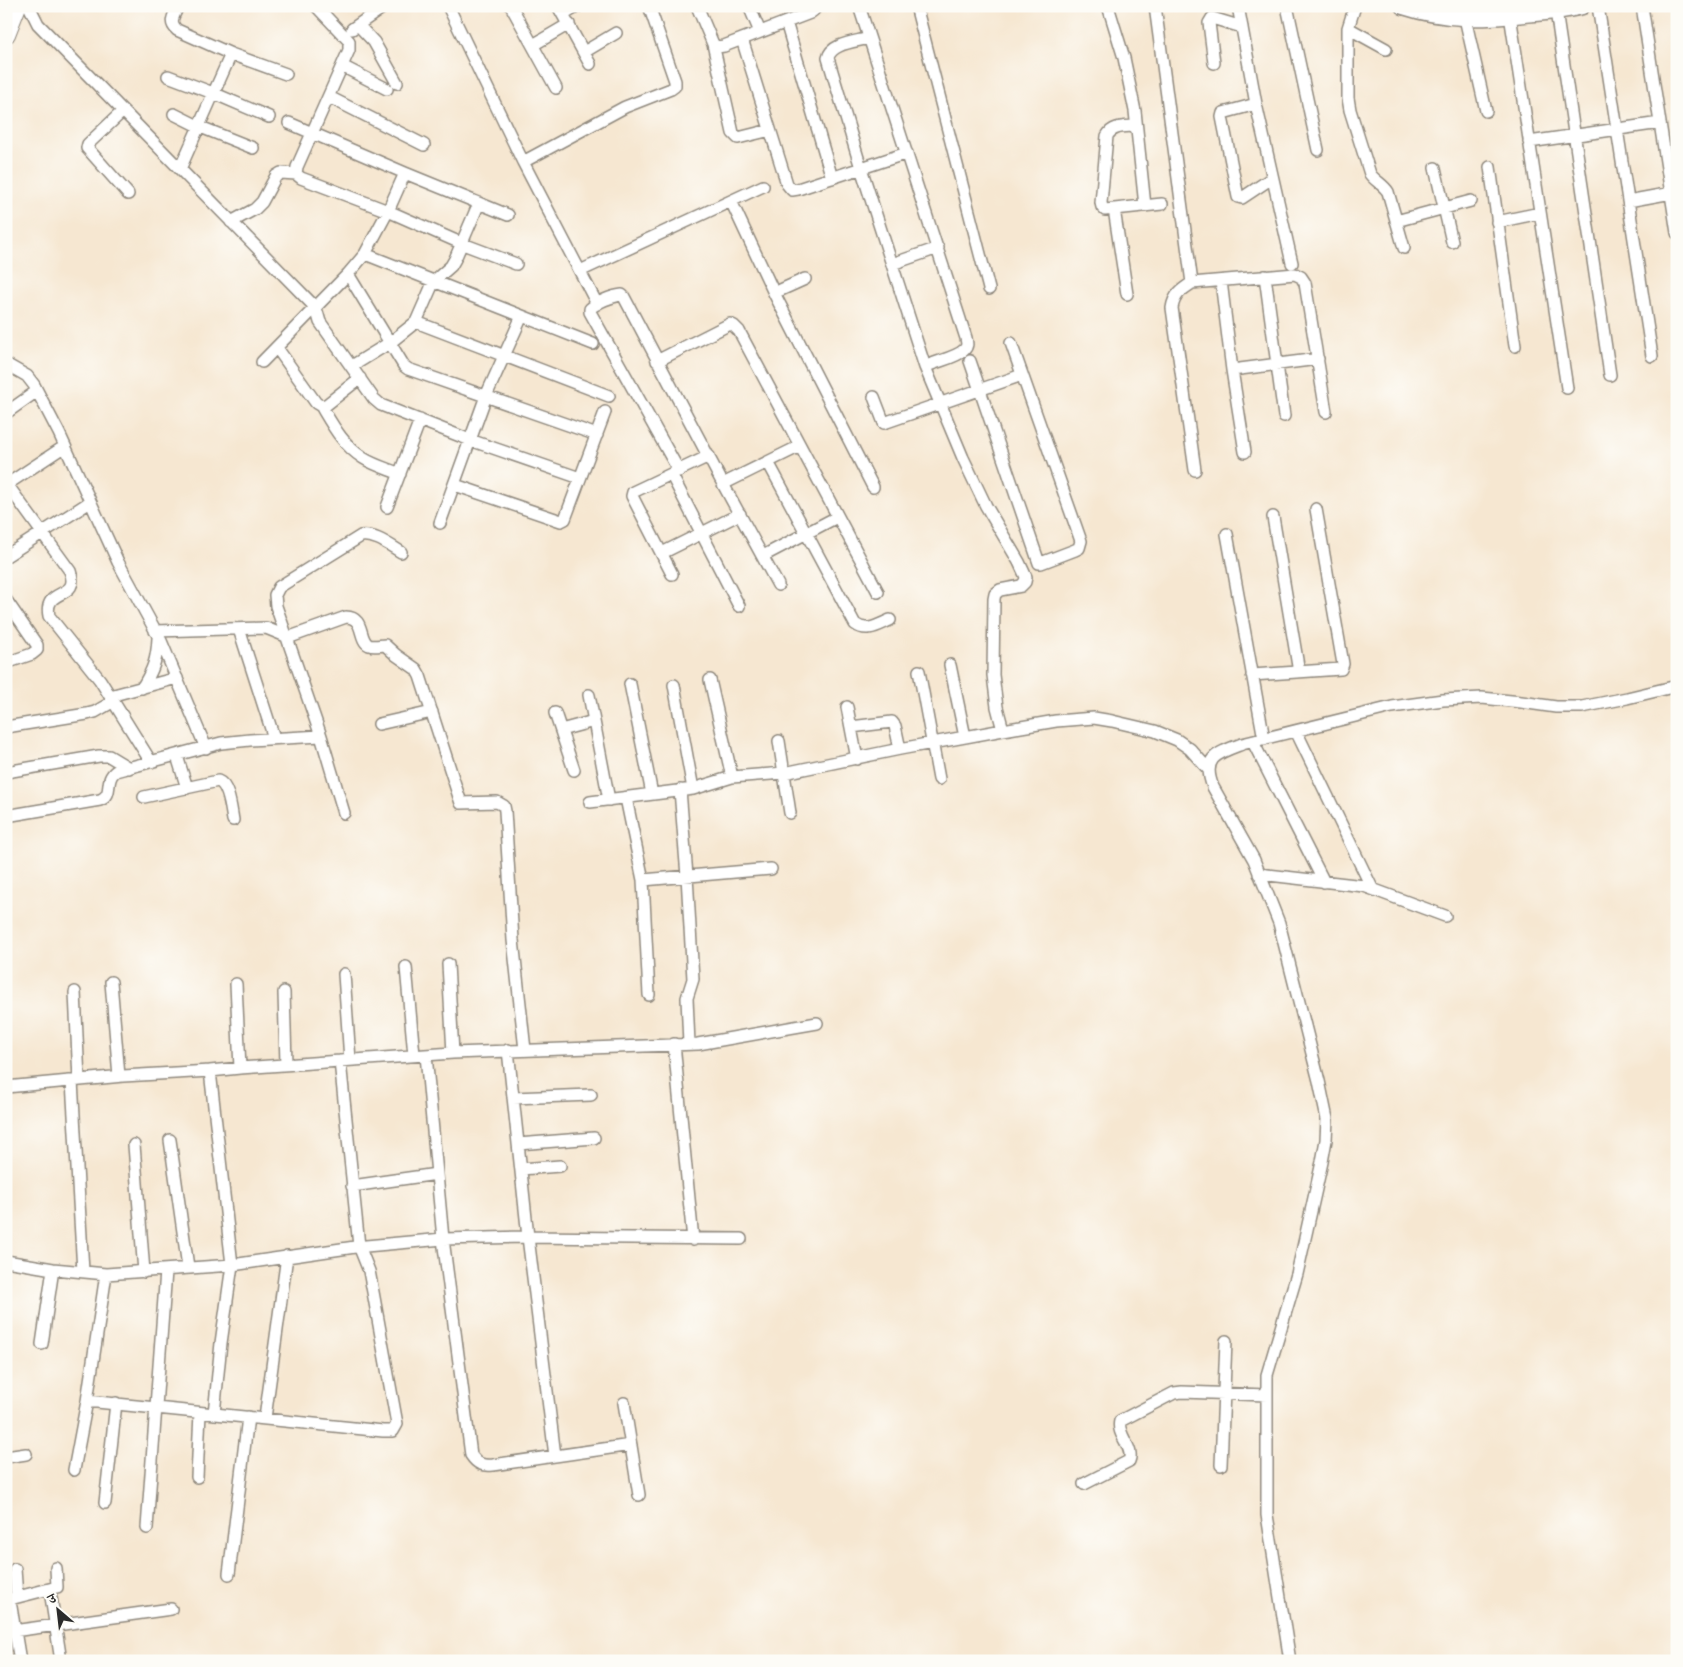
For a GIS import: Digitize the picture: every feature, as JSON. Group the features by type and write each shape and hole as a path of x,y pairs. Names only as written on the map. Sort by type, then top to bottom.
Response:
{"main road":[{"path":"6,34 17,6"},
{"path":"1403,6 1424,13 1465,18 1510,15 1532,10 1556,11 1582,6"}],"street":[{"path":"29,6 38,24 316,308 320,322 374,399 381,405 470,440 580,478"},
{"path":"178,6 172,20 173,26 177,30 231,54 286,74"},
{"path":"342,66 392,86 374,42 355,27 385,6"},
{"path":"448,6 523,162 597,304"},
{"path":"511,6 556,88"},
{"path":"532,45 563,15 578,6"},
{"path":"523,162 625,107 675,86 675,81 648,6"},
{"path":"697,6 713,44 732,133 738,138 770,130"},
{"path":"749,6 760,32"},
{"path":"713,44 717,47 724,46 810,12 814,10 814,6"},
{"path":"859,6 938,248 967,344 965,349 959,353 925,367"},
{"path":"916,6 990,289"},
{"path":"1108,6 1127,74 1136,126 1145,206"},
{"path":"1155,6 1192,283"},
{"path":"1238,6 1256,104 1292,263"},
{"path":"1286,6 1318,150"},
{"path":"1355,6 1348,28 1347,82 1350,110 1370,174 1388,192 1404,248"},
{"path":"1598,6 1652,356"},
{"path":"1642,6 1660,123 1674,193 1677,233"},
{"path":"296,174 297,167 349,50 349,41 322,7"},
{"path":"1556,11 1610,375"},
{"path":"563,15 590,64"},
{"path":"1510,15 1567,388"},
{"path":"1214,63 1208,23 1210,20 1212,18 1242,27"},
{"path":"1465,18 1486,111"},
{"path":"786,22 832,178"},
{"path":"1348,28 1386,49"},
{"path":"584,52 616,33"},
{"path":"869,38 834,48 828,58 860,168 925,367 986,506 1026,577 1025,582 1021,586 1000,590 995,594 994,599 993,675 997,706 1003,730"},
{"path":"742,39 787,184 792,190 907,153"},
{"path":"180,169 231,54"},
{"path":"168,76 269,117"},
{"path":"329,97 424,145"},
{"path":"1256,104 1223,113 1222,118 1238,196 1242,198 1247,196 1272,178"},
{"path":"124,111 88,144 87,148 128,194"},
{"path":"174,114 198,126 253,148"},
{"path":"289,123 508,215"},
{"path":"1530,142 1660,123"},
{"path":"1136,126 1114,128 1107,136 1102,208 1104,210 1162,204"},
{"path":"1490,167 1515,346"},
{"path":"1435,168 1452,242"},
{"path":"231,222 255,209 262,202 276,176 281,173 296,174 301,178 388,211 463,244 516,264"},
{"path":"262,362 316,308 365,254 388,211 405,173"},
{"path":"580,271 763,186"},
{"path":"1628,201 1674,193"},
{"path":"731,201 774,293 873,487"},
{"path":"1396,221 1471,201"},
{"path":"352,366 391,342 416,322 434,281 451,266 463,244 479,203"},
{"path":"1114,209 1127,294"},
{"path":"1497,222 1540,213"},
{"path":"892,264 938,248"},
{"path":"365,254 593,344"},
{"path":"348,274 404,366 408,369 597,435"},
{"path":"1195,470 1172,308 1173,298 1192,283 1295,274 1301,277 1305,283 1326,412"},
{"path":"1265,276 1284,416"},
{"path":"774,293 804,279"},
{"path":"1221,281 1245,452"},
{"path":"739,606 701,534 675,473 590,312 590,309 597,304 622,295 778,585"},
{"path":"440,523 486,396 522,316"},
{"path":"416,322 609,396"},
{"path":"657,360 730,324 739,331 878,592"},
{"path":"970,361 1038,561 1042,563 1075,550 1081,541 1011,343"},
{"path":"277,348 316,403 321,406 338,435 352,450 365,459 400,474"},
{"path":"1232,370 1318,359"},
{"path":"6,364 27,376 37,391 65,446 118,562 157,634 206,748"},
{"path":"874,397 884,423 1022,375"},
{"path":"321,406 326,405 360,378"},
{"path":"6,413 37,391"},
{"path":"455,485 561,521 565,519 606,412"},
{"path":"387,507 420,420"},
{"path":"65,446 7,484 70,572 73,579 72,586 51,601 48,607 50,616 87,662 151,762"},
{"path":"723,484 800,446"},
{"path":"672,574 632,496 633,492 709,456"},
{"path":"768,462 855,624 867,629 890,620"},
{"path":"6,556 90,502"},
{"path":"1252,674 1335,670 1341,668 1343,664 1316,509"},
{"path":"662,553 740,514"},
{"path":"763,556 837,517"},
{"path":"1272,518 1299,672"},
{"path":"1227,534 1252,674 1258,740 1324,882"},
{"path":"344,814 321,736 276,606 275,595 278,587 361,536 375,537 401,552"},
{"path":"6,600 37,645 37,650 32,654 6,663"},
{"path":"157,634 266,628 288,637 346,617 352,617 356,620 366,643 371,646 385,645 416,669 420,676 461,803 497,802 504,806 506,811 513,940 525,1050"},
{"path":"239,629 274,738"},
{"path":"142,688 152,673 158,655 157,634"},
{"path":"950,666 965,737"},
{"path":"919,670 939,779"},
{"path":"6,727 95,712 112,699 177,678"},
{"path":"710,680 732,777"},
{"path":"630,684 652,794"},
{"path":"674,685 693,789"},
{"path":"1208,769 1211,759 1220,753 1258,740 1392,707 1443,700 1482,698 1556,707 1582,707 1677,686"},
{"path":"589,695 610,800"},
{"path":"847,707 857,759"},
{"path":"379,724 432,712"},
{"path":"555,713 574,770"},
{"path":"590,802 693,789 732,777 784,773 1003,730 1056,721 1094,718 1155,731 1177,740 1190,749 1208,769 1213,787 1254,860 1279,923 1320,1081 1327,1119 1326,1140 1298,1274 1267,1375 1267,1515 1290,1661"},
{"path":"562,730 594,721"},
{"path":"851,727 892,722 895,726 900,749"},
{"path":"1296,731 1372,888"},
{"path":"6,816 106,798 109,793 111,775 116,771 206,748 238,741 321,736"},
{"path":"779,741 790,813"},
{"path":"6,772 99,756 109,756 129,768"},
{"path":"177,756 187,788"},
{"path":"144,797 218,781 225,788 233,820"},
{"path":"680,790 693,979 687,998 689,1044"},
{"path":"626,798 643,880 649,995"},
{"path":"643,880 771,869"},
{"path":"1260,874 1372,888 1446,916"},
{"path":"448,964 453,1053"},
{"path":"406,967 414,1055"},
{"path":"87,1400 156,1409 393,1431 397,1424 369,1271 359,1246 352,1186 345,1060 344,974"},
{"path":"111,982 119,1076"},
{"path":"236,984 240,1068"},
{"path":"74,992 83,1271"},
{"path":"284,992 286,1064"},
{"path":"6,1099 6,1087 76,1080 414,1055 689,1044 818,1023"},
{"path":"674,1044 693,1240"},
{"path":"508,1050 528,1237 555,1456"},
{"path":"426,1055 443,1239 471,1455 476,1462 483,1466 631,1445"},
{"path":"210,1071 232,1265 221,1343 214,1414"},
{"path":"513,1098 591,1095"},
{"path":"518,1144 594,1138"},
{"path":"170,1140 188,1267"},
{"path":"134,1145 144,1272"},
{"path":"521,1169 560,1166"},
{"path":"352,1186 437,1174"},
{"path":"6,1261 53,1269 106,1274 232,1265 359,1246 443,1239 528,1237 741,1239"},
{"path":"265,1418 287,1256"},
{"path":"42,1344 53,1269"},
{"path":"147,1528 166,1271"},
{"path":"74,1470 87,1400 106,1274"},
{"path":"1221,1465 1226,1341"},
{"path":"1084,1484 1129,1461 1130,1454 1119,1428 1122,1419 1182,1392 1267,1396"},
{"path":"106,1503 116,1403"},
{"path":"624,1403 639,1495"},
{"path":"197,1477 200,1413"},
{"path":"228,1574 248,1417"},
{"path":"6,1456 26,1454"},
{"path":"15,1568 11,1601 11,1632 20,1661"},
{"path":"11,1601 57,1587 56,1568"},
{"path":"51,1597 61,1661"},
{"path":"11,1632 170,1610"}]}
